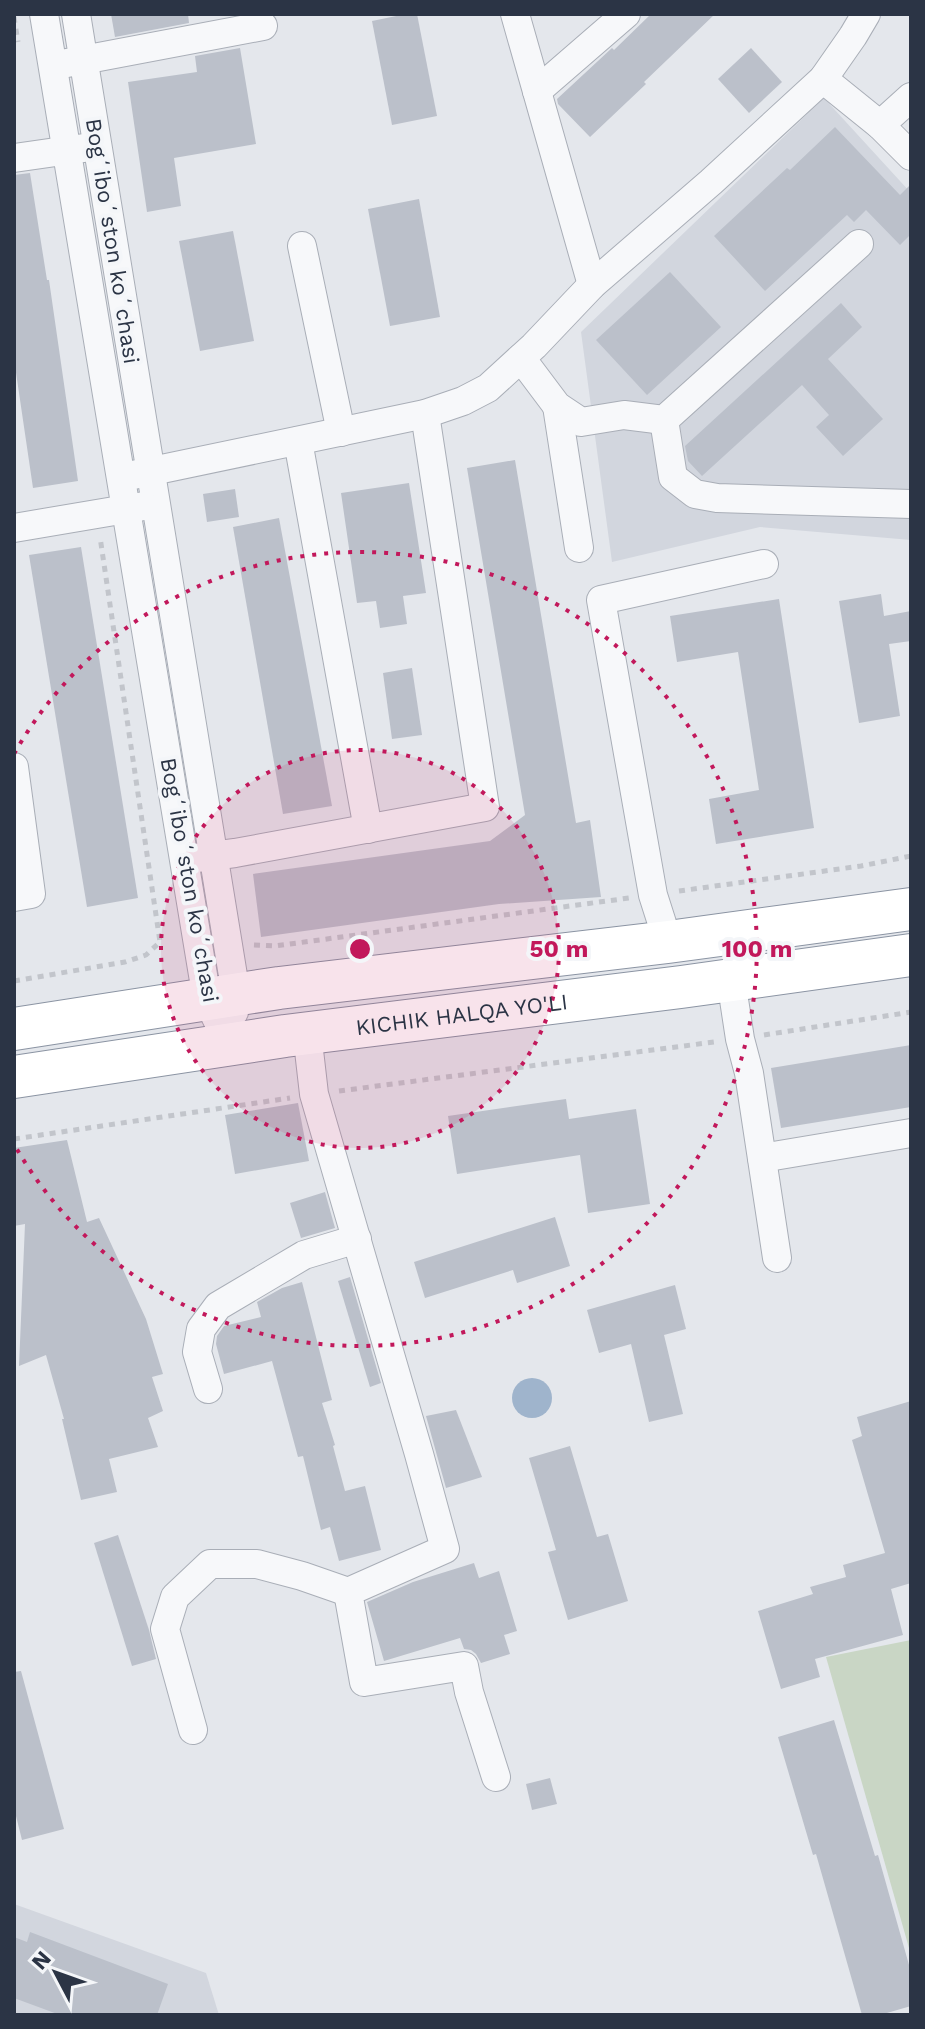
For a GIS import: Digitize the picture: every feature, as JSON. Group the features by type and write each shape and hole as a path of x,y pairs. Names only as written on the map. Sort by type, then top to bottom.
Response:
{"highway":[{"path":"859,917 911,901"},
{"path":"14,1029 222,996 911,909"},
{"name":"KICHIK HALQA YO'LI","path":"14,1077 307,1033 911,955"},
{"path":"731,980 911,972"}],"street":[{"name":"Bogʻiboʻston koʻchasi","path":"44,14 184,859 222,996"},
{"name":"Bogʻiboʻston koʻchasi","path":"76,14 214,856 222,996 229,1044"},
{"path":"515,14 592,285"},
{"path":"537,91 626,14"},
{"path":"121,478 425,414 463,401 488,388 592,285 823,79 866,14"},
{"path":"53,66 263,26"},
{"path":"823,79 880,125 911,156"},
{"path":"880,125 911,97"},
{"path":"14,158 97,146"},
{"path":"521,358 557,406 581,422 624,415 664,420 859,244"},
{"path":"302,246 341,432"},
{"path":"557,406 579,548"},
{"path":"184,859 485,807 425,414"},
{"path":"664,420 673,477 695,494 717,498 911,504"},
{"path":"298,441 368,829"},
{"path":"14,528 156,504"},
{"path":"668,942 653,895 601,600 764,564"},
{"path":"14,767 31,894 14,897"},
{"path":"731,980 749,1073 777,1258"},
{"path":"193,1730 165,1629 175,1597 210,1564 257,1564 348,1592 445,1549 314,1094 307,1033"},
{"path":"762,1158 911,1133"},
{"path":"208,1389 197,1352 201,1329 218,1306 304,1255 357,1239"},
{"path":"348,1592 364,1682 464,1666 496,1777"}],"path":[{"path":"249,945 275,946 861,866 911,856"},
{"path":"14,981 125,962"},
{"path":"14,1139 314,1094 740,1039 911,1012"}],"shaded area":[{"path":"824,98 911,193 911,540 760,527 612,562 581,332"},
{"path":"14,1904 206,1973 219,2015 14,2015"}],"green space":[{"path":"911,1640 911,1955 826,1657"}],"water":[{"path":"532,1378 546,1384 552,1398 546,1412 532,1418 518,1412 512,1398 518,1384"}],"building":[{"path":"111,14 188,14 189,23 115,37"},
{"path":"417,14 437,116 392,125 372,21"},
{"path":"651,14 715,14 590,137 558,104 557,99"},
{"path":"240,48 256,144 174,158 181,206 147,212 128,82 197,72 195,56"},
{"path":"751,48 782,82 749,113 718,79"},
{"path":"835,127 900,195 911,184 911,234 900,245 866,210 854,222 847,215 765,291 714,236"},
{"path":"30,173 78,481 33,488 14,359 14,175"},
{"path":"419,199 440,317 390,326 368,209"},
{"path":"233,231 254,341 200,351 179,241"},
{"path":"670,272 721,327 647,395 596,340"},
{"path":"841,303 862,327 828,359 883,419 843,456 816,427 829,415 802,385 702,476 688,461 685,446"},
{"path":"515,460 576,823 590,820 601,897 499,904 261,937 253,874 490,841 525,815 467,468"},
{"path":"409,483 426,593 403,596 407,624 380,628 376,601 357,603 341,493"},
{"path":"235,489 239,517 207,522 203,494"},
{"path":"279,518 332,806 283,814 233,527"},
{"path":"81,547 138,898 87,907 29,555"},
{"path":"881,594 884,616 911,611 911,641 889,644 900,716 859,723 839,601"},
{"path":"779,599 814,828 716,844 709,799 759,790 738,652 677,662 670,616"},
{"path":"412,668 422,735 392,739 383,673"},
{"path":"911,1045 911,1107 781,1128 771,1068"},
{"path":"566,1099 569,1119 636,1109 650,1204 588,1213 580,1155 457,1174 448,1116"},
{"path":"298,1103 309,1161 235,1174 225,1115"},
{"path":"67,1140 87,1222 99,1218 146,1319 163,1374 152,1377 163,1411 148,1418 158,1447 109,1459 117,1492 81,1500 64,1419 46,1355 19,1366 25,1224 14,1226 14,1148"},
{"path":"325,1192 335,1228 301,1238 290,1203"},
{"path":"555,1217 570,1266 517,1283 513,1270 425,1298 414,1262"},
{"path":"350,1277 381,1383 370,1387 338,1281"},
{"path":"302,1282 332,1400 322,1403 345,1491 365,1486 381,1550 339,1561 330,1527 321,1530 303,1456 298,1457 272,1361 224,1374 216,1344 224,1326 261,1317 257,1302 282,1288"},
{"path":"675,1285 686,1329 664,1335 683,1414 649,1422 631,1344 599,1353 587,1310"},
{"path":"911,1401 911,1583 891,1589 903,1635 815,1659 820,1677 781,1689 758,1611 813,1594 810,1587 846,1577 843,1565 885,1553 852,1440 862,1436 857,1417"},
{"path":"456,1410 482,1477 446,1488 426,1416"},
{"path":"570,1446 597,1537 608,1534 628,1601 568,1620 548,1552 556,1550 529,1458"},
{"path":"118,1535 156,1659 132,1666 94,1543"},
{"path":"474,1563 479,1578 499,1571 517,1631 504,1635 510,1654 481,1663 476,1654 464,1649 460,1638 384,1661 367,1602 413,1582"},
{"path":"21,1671 64,1829 22,1840 14,1808 14,1672"},
{"path":"834,1720 875,1856 878,1855 911,1972 911,2006 880,2015 862,2015 816,1854 813,1855 778,1737"},
{"path":"550,1778 557,1804 532,1810 526,1784"},
{"path":"30,1932 168,1984 157,2015 60,2015 14,1998 14,1937 27,1942"}]}
